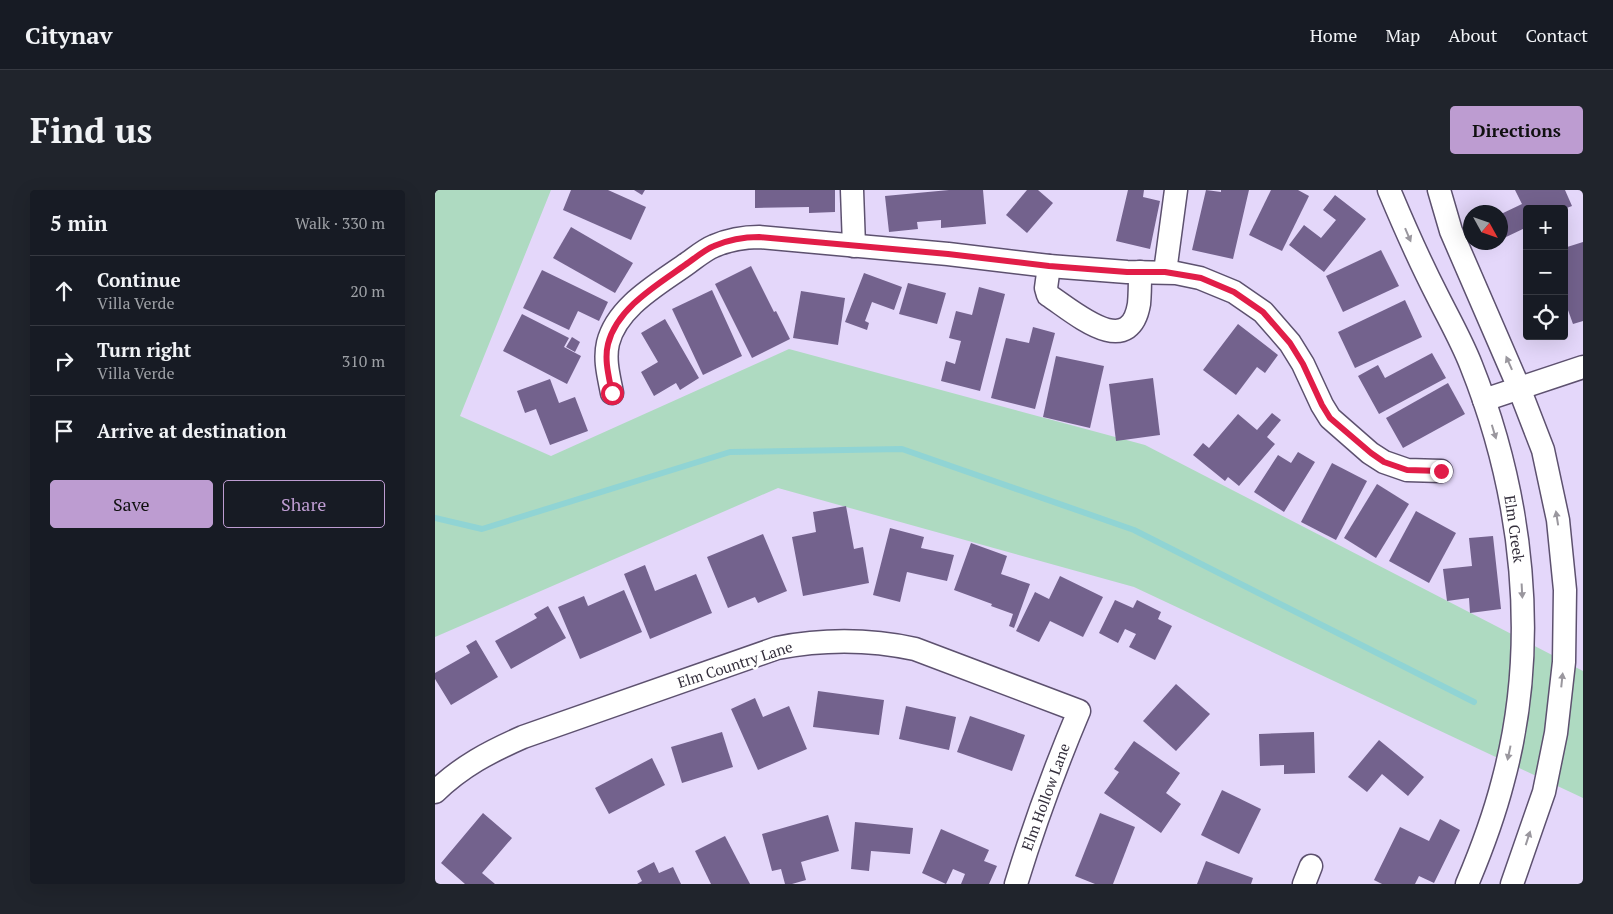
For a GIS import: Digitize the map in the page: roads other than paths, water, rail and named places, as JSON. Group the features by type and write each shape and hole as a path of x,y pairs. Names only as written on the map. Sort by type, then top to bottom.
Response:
{"street":[{"path":"852,190 854,246"},
{"path":"1165,272 1176,190"},
{"name":"Elm Creek","path":"1389,190 1410,241 1470,363 1484,400 1503,460 1516,526 1523,593 1522,660 1515,727 1503,781 1477,860 1467,884"},
{"path":"1439,190 1451,231 1519,388 1543,450 1558,520 1565,590 1564,662 1556,732 1544,792 1512,884"},
{"path":"612,393 607,366 608,343 617,324 631,306 643,295 711,247 729,240 749,237 1049,266 1165,272 1201,278 1241,296 1263,312 1290,343 1303,364 1330,418 1371,453 1384,462 1407,470 1441,471"},
{"path":"1049,266 1046,288 1048,295 1094,325 1113,332 1119,332 1128,328 1134,320 1139,304 1140,272"},
{"path":"1484,400 1583,367"},
{"name":"Elm Country Lane","path":"435,792 469,764 490,751 523,737 777,648 804,643 830,641 889,643 915,649 1079,711"},
{"name":"Elm Hollow Lane","path":"1016,884 1028,843 1057,762 1079,711"}],"waterway":[{"path":"435,518 482,529 730,452 902,449 1134,530 1474,702"}]}
